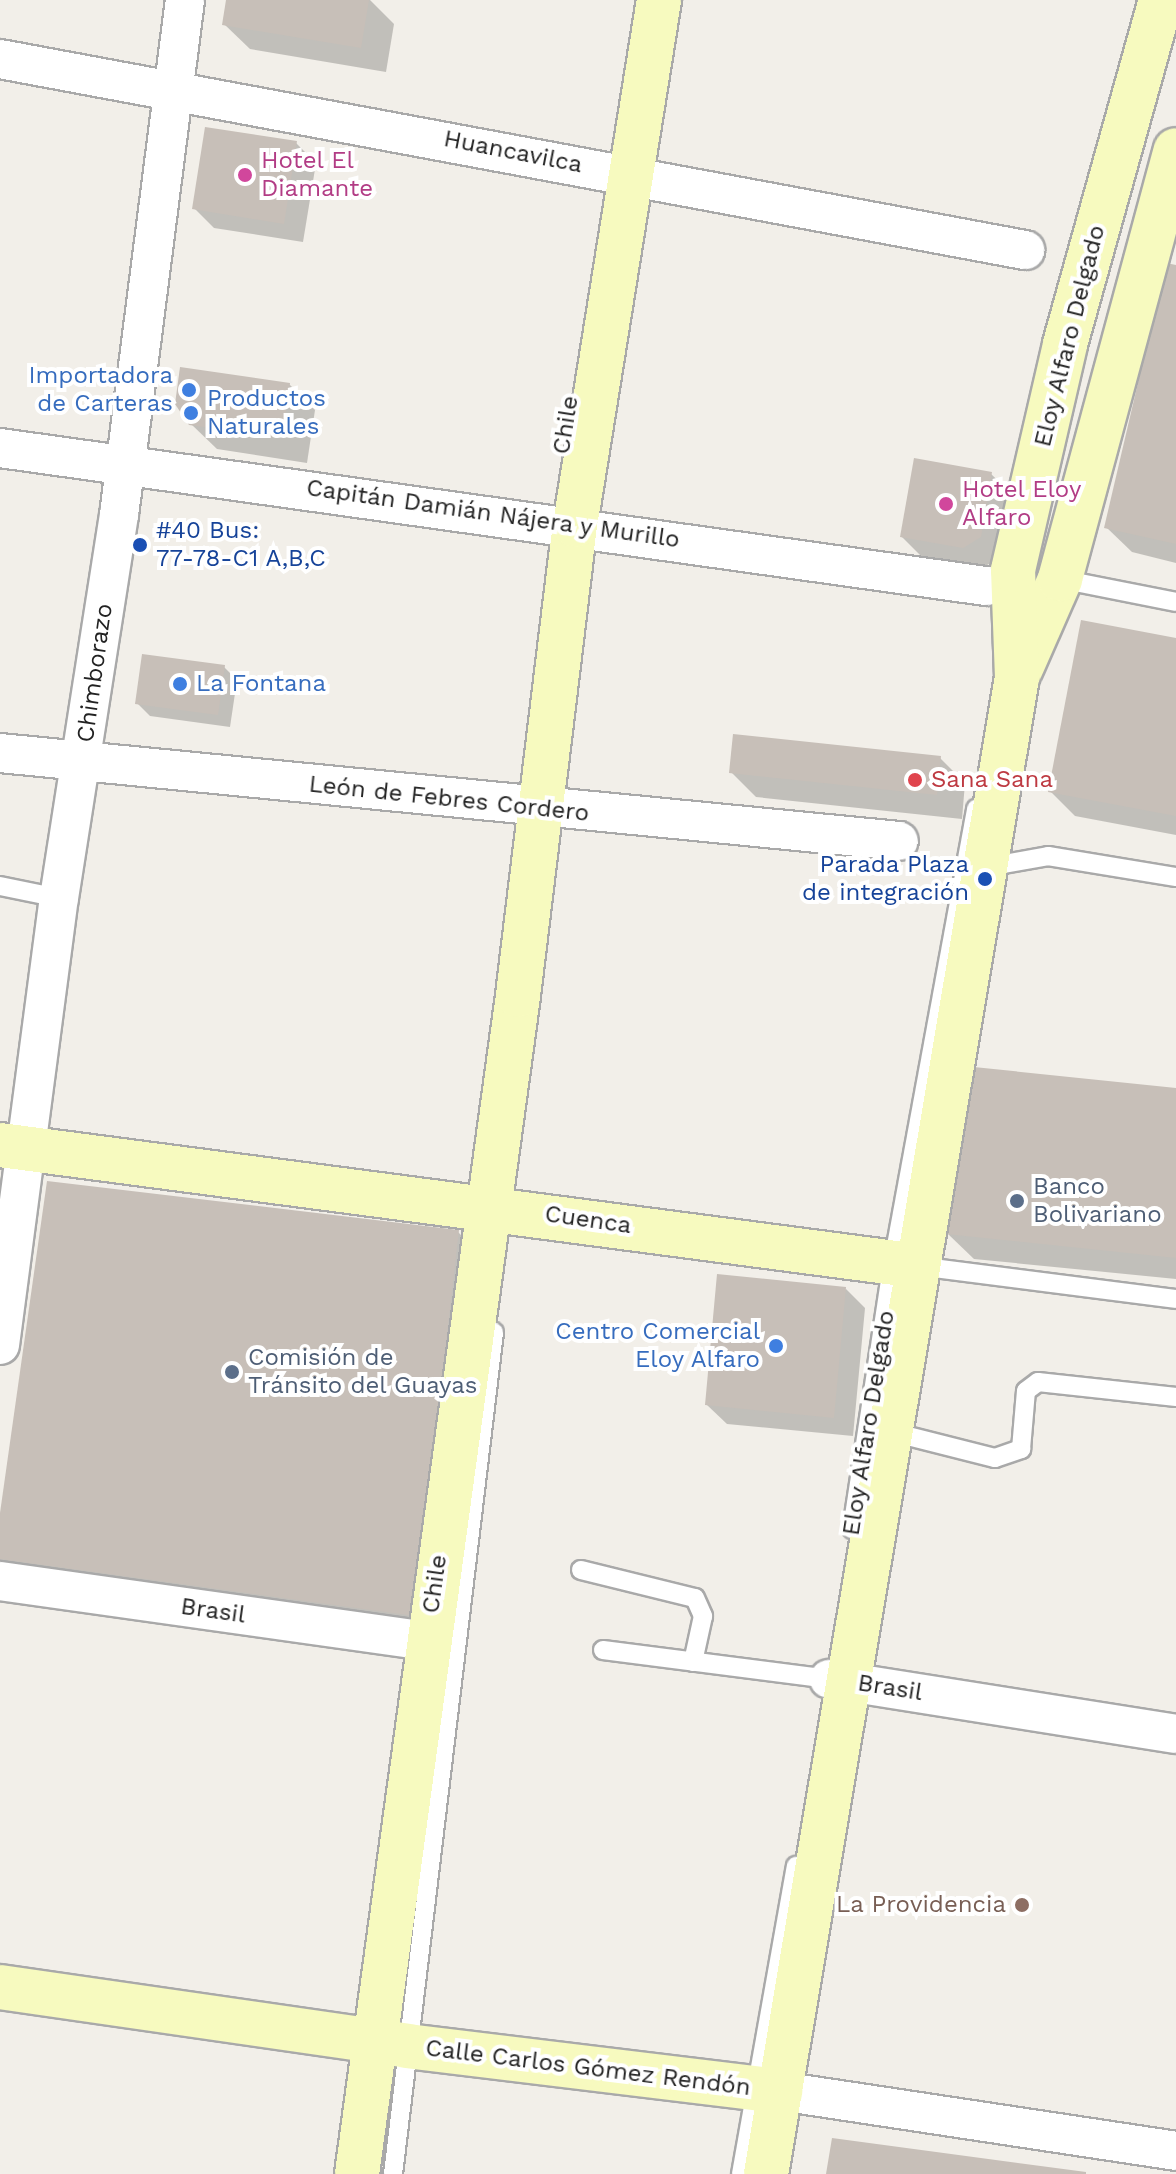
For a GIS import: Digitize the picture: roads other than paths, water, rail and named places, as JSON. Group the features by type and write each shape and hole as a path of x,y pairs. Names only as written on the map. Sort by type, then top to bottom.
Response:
{"main road":[{"name":"Chile","path":"357,2174 392,2043 427,1641 499,1208 518,995 529,822 563,523 618,172 632,0"},
{"name":"Chile","path":"618,172 659,0"},
{"name":"Eloy Alfaro Delgado","path":"766,2174 768,2090 840,1680 892,1432 906,1264 987,867 1017,678 1013,570 1065,344 1161,0"},
{"name":"Eloy Alfaro Delgado","path":"1017,678 1060,579 1164,240 1176,150"},
{"name":"Cuenca","path":"13,1147 499,1208 906,1264"},
{"name":"Calle Carlos Gómez Rendón","path":"0,1987 392,2043 768,2090"}],"street":[{"name":"Chimborazo","path":"0,1345 13,1147 82,761 185,0"},
{"name":"Huancavilca","path":"0,59 1025,250"},
{"name":"Capitán Damián Nájera y Murillo","path":"0,448 563,523 986,586"},
{"name":"León de Febres Cordero","path":"0,753 82,761 529,822 899,841"},
{"name":"Brasil","path":"0,1581 427,1641"},
{"name":"Brasil","path":"840,1680 1176,1734"},
{"name":"Calle Carlos Gómez Rendón","path":"768,2090 1176,2151"}],"lane":[{"path":"1060,579 1176,602"},
{"name":"Eloy Alfaro Delgado","path":"848,1555 906,1264 968,834 1017,678"},
{"path":"987,867 1048,856 1176,877"},
{"path":"0,886 59,898"},
{"name":"Chile","path":"499,1208 503,1255"},
{"name":"Cuenca","path":"906,1264 1176,1299"},
{"name":"Chile","path":"393,2174 392,2043 496,1316"},
{"path":"892,1432 995,1458 1021,1449 1026,1391 1038,1382 1176,1397"},
{"path":"581,1570 695,1598 703,1616 693,1662"},
{"name":"Eloy Alfaro Delgado","path":"818,1742 840,1680 839,1617"},
{"name":"Brasil","path":"603,1650 840,1680"},
{"name":"Eloy Alfaro Delgado","path":"741,2174 768,2090 798,1852"}],"place":[{"name":"Hotel El Diamante","path":"245,175"},
{"name":"Importadora de Carteras","path":"189,390"},
{"name":"Productos Naturales","path":"191,413"},
{"name":"Hotel Eloy Alfaro","path":"946,504"},
{"name":"#40 Bus: 77-78-C1 A,B,C","path":"140,545"},
{"name":"La Fontana","path":"180,684"},
{"name":"Sana Sana","path":"915,780"},
{"name":"Parada Plaza de integración","path":"985,879"},
{"name":"Banco Bolivariano","path":"1017,1201"},
{"name":"Centro Comercial Eloy Alfaro","path":"776,1346"},
{"name":"Comisión de Tránsito del Guayas","path":"232,1372"},
{"name":"La Providencia","path":"1022,1905"}]}
